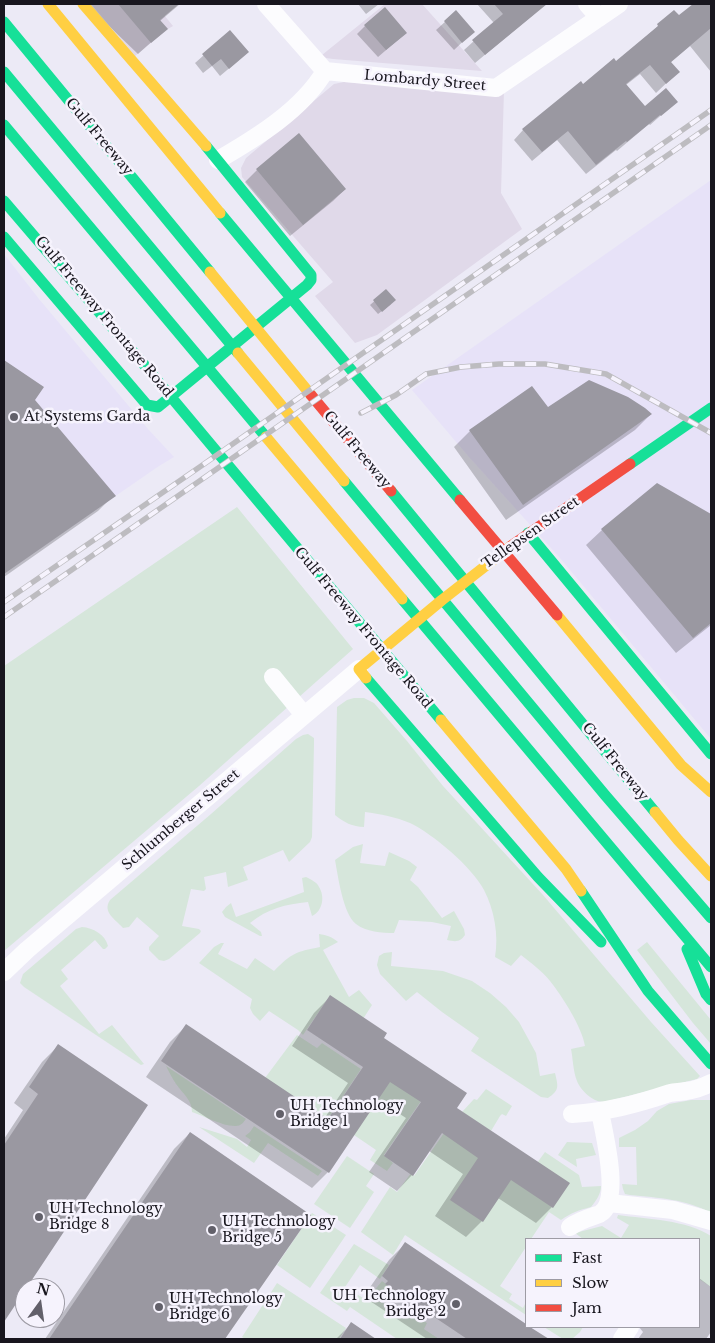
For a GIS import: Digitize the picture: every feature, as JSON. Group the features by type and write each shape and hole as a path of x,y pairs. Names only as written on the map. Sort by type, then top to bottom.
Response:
{"main road":[{"path":"48,4 266,269 522,571 682,764 711,792"},
{"path":"4,236 148,405 158,407 311,280 311,275 218,160 83,4"},
{"name":"Gulf Freeway","path":"7,26 678,840 711,876"},
{"name":"Gulf Freeway","path":"4,72 605,795 711,918"},
{"path":"4,125 711,967"},
{"name":"Gulf Freeway Frontage Road","path":"4,201 146,367 566,869 648,991 711,1064"},
{"name":"Tellepsen Street","path":"364,665 485,565 711,408"},
{"path":"524,537 711,754"},
{"path":"364,665 538,876 648,991"},
{"path":"678,840 711,872"},
{"path":"679,929 706,994 711,1000"}],"street":[{"path":"218,160 257,136 300,103 317,85 325,72 266,4"},
{"path":"588,4 599,18"},
{"name":"Lombardy Street","path":"325,72 496,88 619,4"},
{"name":"Schlumberger Street","path":"4,972 27,950 364,665"},
{"path":"273,677 304,715"},
{"path":"572,1114 600,1112 643,1102 672,1092 700,1088 711,1083"},
{"path":"570,1227 577,1222 602,1213 609,1203 611,1191 610,1172 600,1112"},
{"path":"609,1203 673,1210 711,1221"},
{"path":"622,1339 629,1328"}],"shaded area":[{"path":"91,4 155,4 173,26 135,56"},
{"path":"385,4 422,4 482,71 333,59 322,55"},
{"path":"344,82 455,90 504,90 501,193 522,229 377,335 355,343 315,296 333,282 242,177 241,168 246,158 334,84"},
{"path":"711,180 711,739 560,558 468,456 412,390"},
{"path":"4,254 39,299 148,429 174,457 4,573"}],"green space":[{"path":"237,507 353,649 199,786 4,951 4,666"},
{"path":"364,698 374,703 443,786 543,895 651,1022 700,1076 697,1079 604,1102 592,1098 584,1092 576,1077 571,1049 585,1046 576,1021 550,981 529,961 521,955 511,966 495,957 496,931 493,914 488,897 471,871 430,835 410,823 388,816 365,812 364,827 360,827 348,824 335,815 337,707 347,700"},
{"path":"308,734 314,738 312,837 310,842 289,862 283,850 243,867 248,880 228,887 226,872 204,877 206,889 204,891 191,889 182,926 199,929 200,933 169,959 159,960 149,950 149,947 159,936 137,917 129,927 123,928 108,912 110,900 296,739"},
{"path":"363,844 360,863 385,866 389,852 409,861 417,867 410,880 418,887 442,918 454,911 464,929 465,935 458,941 447,940 451,926 432,922 399,920 394,933 369,930 356,924 351,919 344,904 335,860 353,847"},
{"path":"306,877 317,884 322,895 321,907 312,916 308,902 292,904 270,911 250,923 261,932 262,936 260,936 225,917 222,912 231,903 236,917 304,892 302,878"},
{"path":"82,927 98,932 108,946 103,949 95,940 61,970 68,979 60,986 99,1034 112,1025 144,1064 141,1065 20,983 23,974 76,929"},
{"path":"319,934 329,936 338,942 323,950 349,997 359,990 372,1005 363,1019 329,997 303,1035 269,1011 260,1021 250,1008 252,999 199,963 214,947 224,943 218,954 247,969 255,958 274,971 294,954 320,947"},
{"path":"647,942 711,1020 711,1044 637,950"},
{"path":"392,952 391,966 443,971 472,981 490,993 519,1022 536,1053 540,1076 555,1073 557,1085 555,1093 548,1098 541,1097 471,1051 479,1038 417,992 406,1001 380,974 377,965 379,956"},
{"path":"297,1035 317,1048 322,1043 361,1069 328,1119 265,1078"},
{"path":"166,1066 246,1119 239,1125 231,1126 192,1112 189,1101 176,1084"},
{"path":"389,1078 421,1101 384,1155 393,1163 387,1171 370,1160 376,1150 354,1135"},
{"path":"486,1089 512,1106 506,1116 502,1114 500,1116 491,1131 462,1112 474,1099 477,1100"},
{"path":"691,1100 711,1100 711,1213 682,1202 625,1194 622,1184 637,1185 636,1147 619,1147 619,1138 635,1130 648,1121 657,1111 669,1104"},
{"path":"254,1126 322,1171 318,1176 268,1143 254,1163 199,1127 237,1139 247,1147 251,1140 245,1136"},
{"path":"444,1133 512,1178 537,1163 545,1152 579,1175 582,1187 601,1186 601,1189 591,1207 568,1215 561,1220 549,1212 532,1238 525,1238 525,1248 500,1286 512,1294 509,1299 523,1308 525,1304 525,1314 405,1235 393,1255 361,1232 390,1187 397,1192 411,1173 414,1176"},
{"path":"567,1142 592,1143 596,1155 576,1159 577,1167 558,1155"},
{"path":"347,1156 374,1174 366,1186 374,1192 350,1228 314,1204"},
{"path":"312,1213 346,1235 310,1288 277,1265"},
{"path":"618,1215 679,1223 711,1236 711,1287 700,1280 700,1238 621,1238 629,1225 617,1218"},
{"path":"602,1226 621,1238 582,1238 575,1233"},
{"path":"354,1244 389,1265 380,1279 360,1265 345,1287 368,1301 370,1299 409,1311 427,1323 424,1329 439,1339 397,1339 350,1307 347,1311 320,1293"},
{"path":"382,1281 409,1301 373,1292"},
{"path":"277,1283 346,1328 339,1339 245,1339 242,1337"},
{"path":"546,1328 582,1328 572,1339 563,1339"}],"building":[{"path":"118,4 179,4 160,20 168,29 151,43"},
{"path":"494,4 547,4 485,55 472,40 503,14"},
{"path":"693,4 711,4 711,28 671,62 680,72 666,84 650,65 626,84 645,106 666,88 678,102 596,165 568,131 542,152 522,129 581,81 583,84 614,58 616,61 674,10 679,15"},
{"path":"385,7 407,33 386,50 364,25"},
{"path":"456,10 475,32 462,43 444,21"},
{"path":"230,30 249,52 229,69 221,59 212,66 202,54"},
{"path":"299,133 346,189 303,225 256,169"},
{"path":"386,289 396,300 382,312 373,300"},
{"path":"4,360 44,387 35,400 116,496 4,574"},
{"path":"589,380 628,397 652,414 523,505 469,430 532,386 548,407"},
{"path":"657,483 711,514 711,623 693,638 601,529"},
{"name":"UH Technology Bridge 1","path":"330,995 387,1033 384,1038 467,1093 457,1108 570,1183 553,1208 511,1180 483,1222 450,1200 478,1158 442,1133 413,1176 384,1156 421,1102 390,1082 329,1173 161,1061 186,1024 328,1119 363,1067 307,1030"},
{"name":"UH Technology Bridge 8","path":"58,1044 148,1105 33,1278 15,1278 15,1305 4,1322 4,1145 38,1094 29,1087"},
{"name":"UH Technology Bridge 5","path":"190,1132 311,1215 225,1339 49,1339 56,1328 65,1328 65,1316"},
{"name":"UH Technology Bridge 2","path":"405,1242 525,1323 525,1328 532,1328 549,1339 467,1339 385,1284 388,1281 382,1276"},
{"path":"351,1322 376,1339 340,1339"}],"railway":[{"path":"4,602 711,110"},
{"path":"4,617 711,125"},
{"path":"361,413 396,395 426,374 461,367 499,364 545,364 606,374 711,433"}],"traffic: fast":[{"path":"4,22 210,272"},
{"path":"4,72 238,353"},
{"path":"4,125 266,437"},
{"path":"4,237 147,405 158,407 311,280 311,275 206,146"},
{"path":"4,201 146,367 441,720"},
{"path":"220,213 460,500"},
{"path":"630,464 711,408"},
{"path":"344,481 605,795 711,918"},
{"path":"391,491 655,812"},
{"path":"528,533 711,754"},
{"path":"402,599 711,967"},
{"path":"366,678 538,877 601,942"},
{"path":"581,891 648,991 711,1064"},
{"path":"687,949 706,994 711,1000"}],"traffic: slow":[{"path":"48,4 220,213"},
{"path":"83,4 206,146"},
{"path":"210,272 311,395"},
{"path":"238,353 344,481"},
{"path":"266,437 402,599"},
{"path":"366,678 359,669 511,546"},
{"path":"557,615 681,765 711,792"},
{"path":"441,720 566,869 581,891"},
{"path":"655,812 711,876"}],"traffic: jam":[{"path":"311,395 391,491"},
{"path":"511,546 630,464"},
{"path":"460,500 557,615"}],"place":[{"name":"At Systems Garda","path":"14,417"},
{"name":"UH Technology Bridge 1","path":"280,1114"},
{"name":"UH Technology Bridge 8","path":"39,1217"},
{"name":"UH Technology Bridge 5","path":"212,1230"},
{"name":"UH Technology Bridge 2","path":"456,1304"},
{"name":"UH Technology Bridge 6","path":"159,1307"}]}
